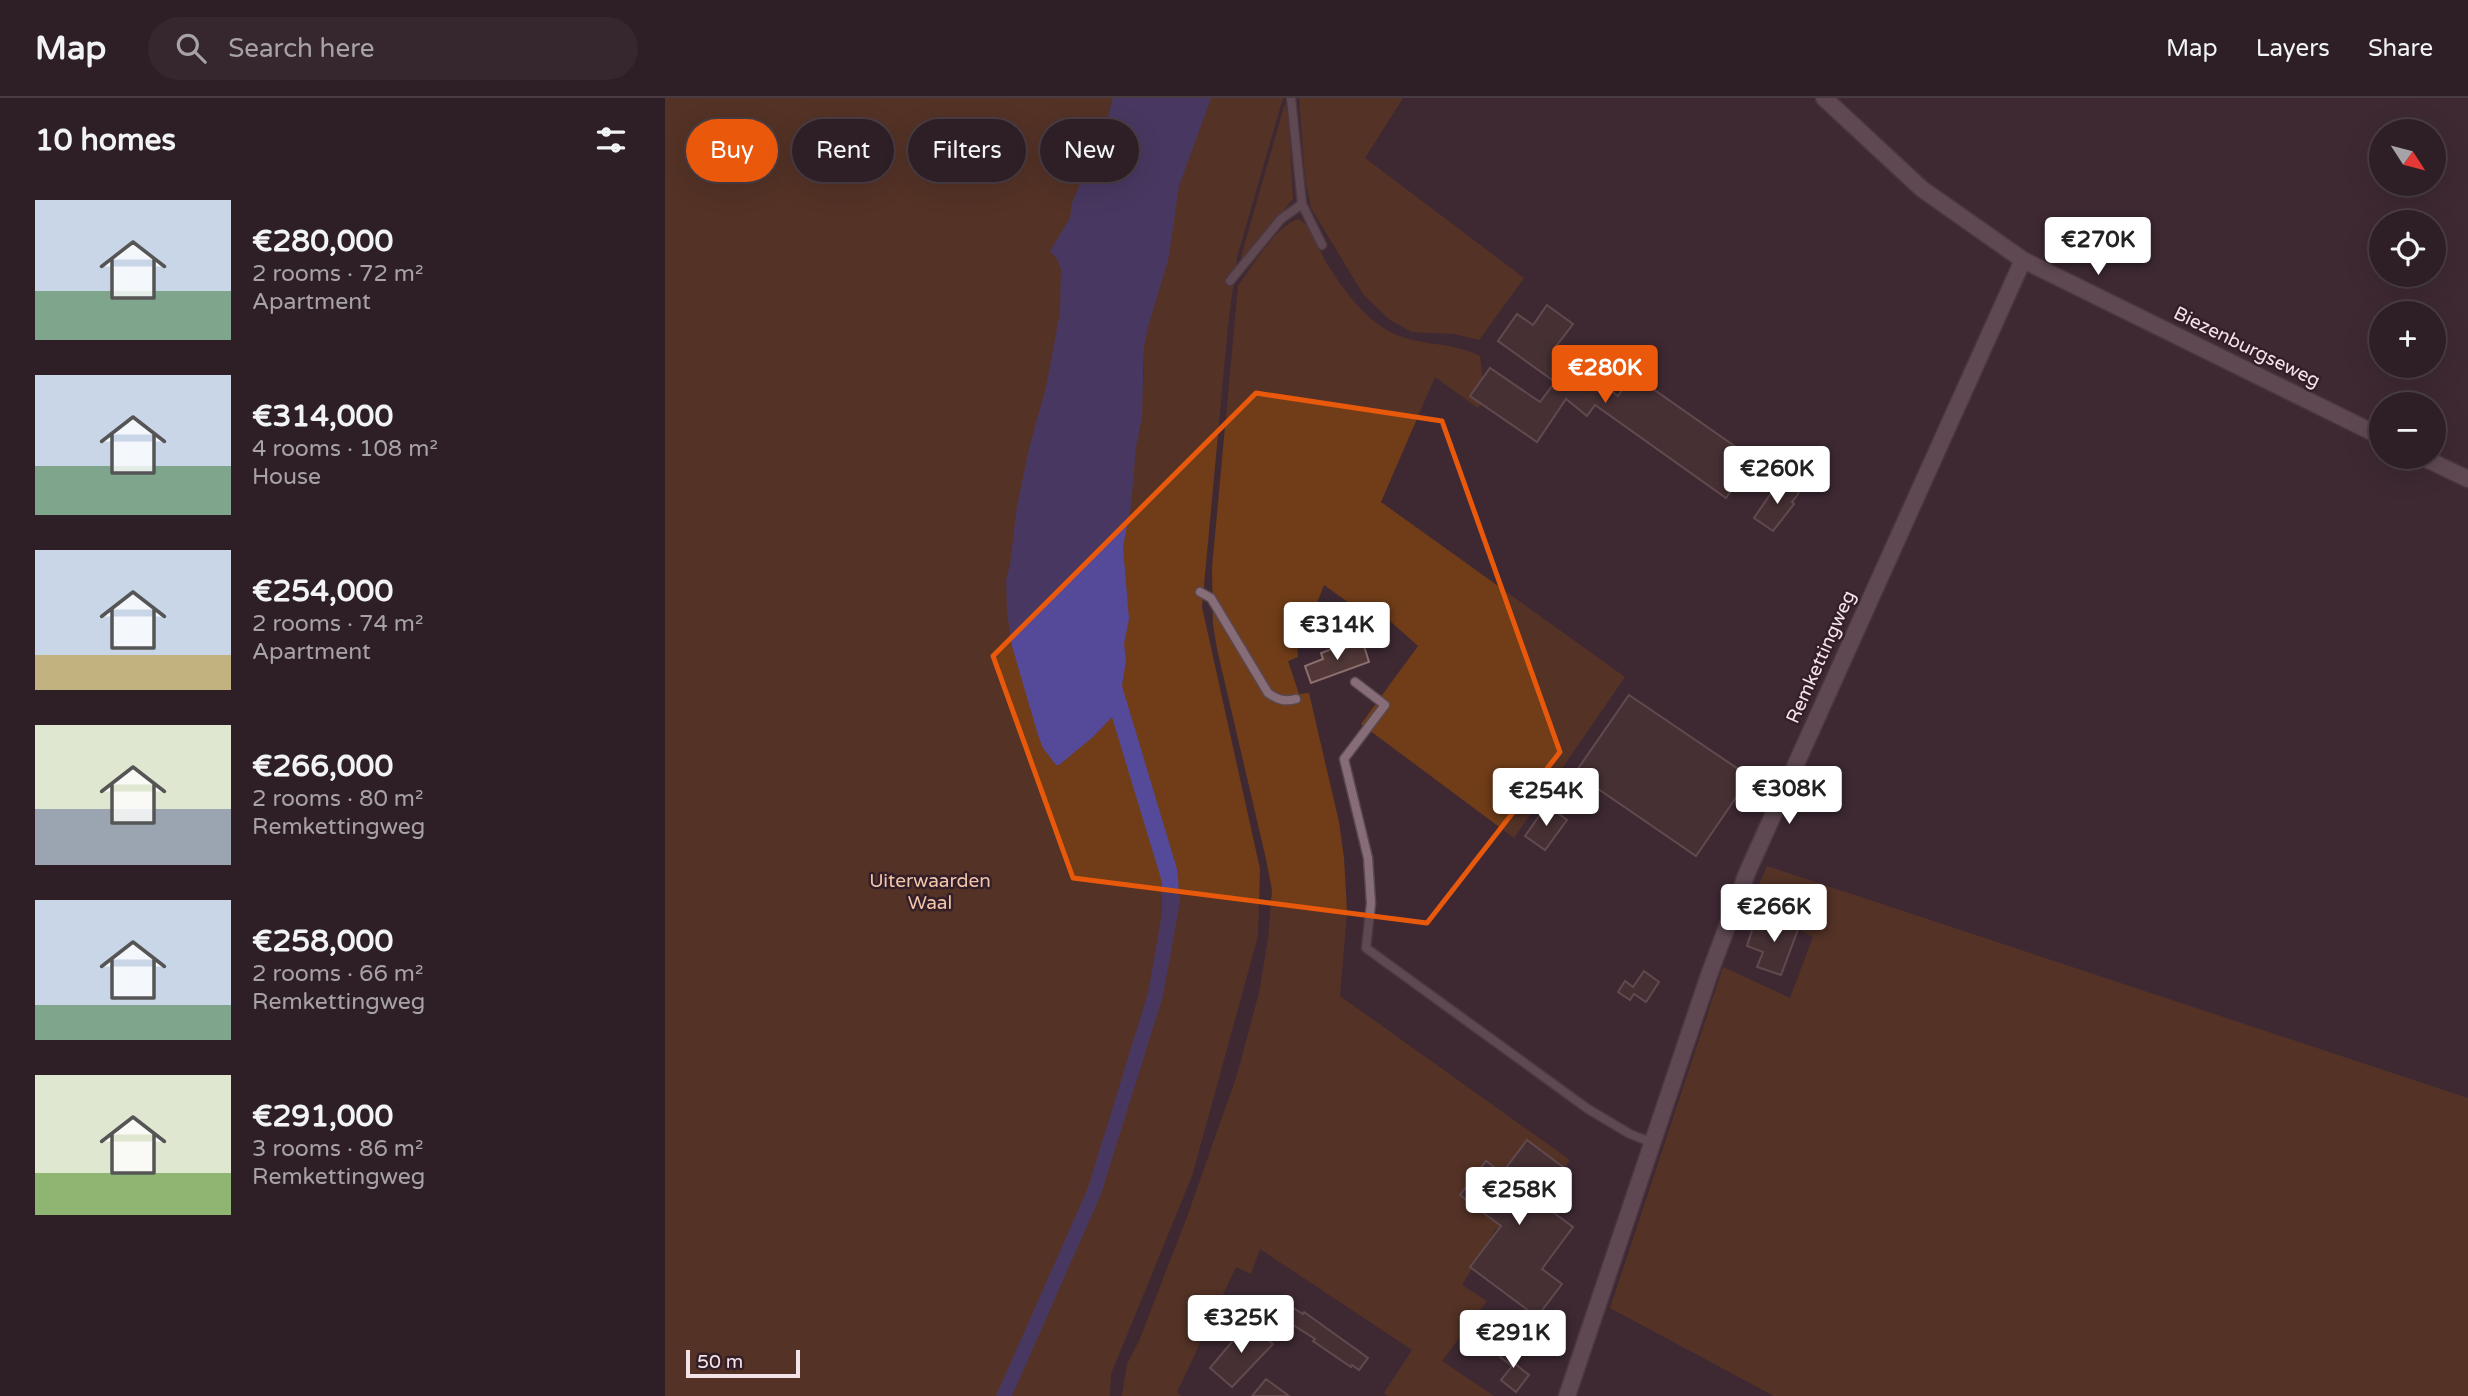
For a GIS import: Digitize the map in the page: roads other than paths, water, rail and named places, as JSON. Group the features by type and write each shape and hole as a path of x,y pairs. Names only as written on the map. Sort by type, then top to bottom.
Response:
{"street":[{"name":"Biezenburgseweg","path":"1824,98 1922,189 2023,260 2369,431"},
{"name":"Remkettingweg","path":"1567,1396 1709,975 1747,873 2023,260"},
{"path":"2446,469 2468,480"}],"lane":[{"path":"1290,98 1302,204 1322,245"},
{"path":"1230,281 1281,219 1302,204"},
{"path":"1200,592 1211,598 1268,693 1286,702 1296,699"},
{"path":"1355,682 1385,705 1344,759 1368,858 1371,904 1366,948 1588,1109 1630,1134 1653,1143"}],"park label":[{"name":"Uiterwaarden Waal","path":"930,892"}]}
